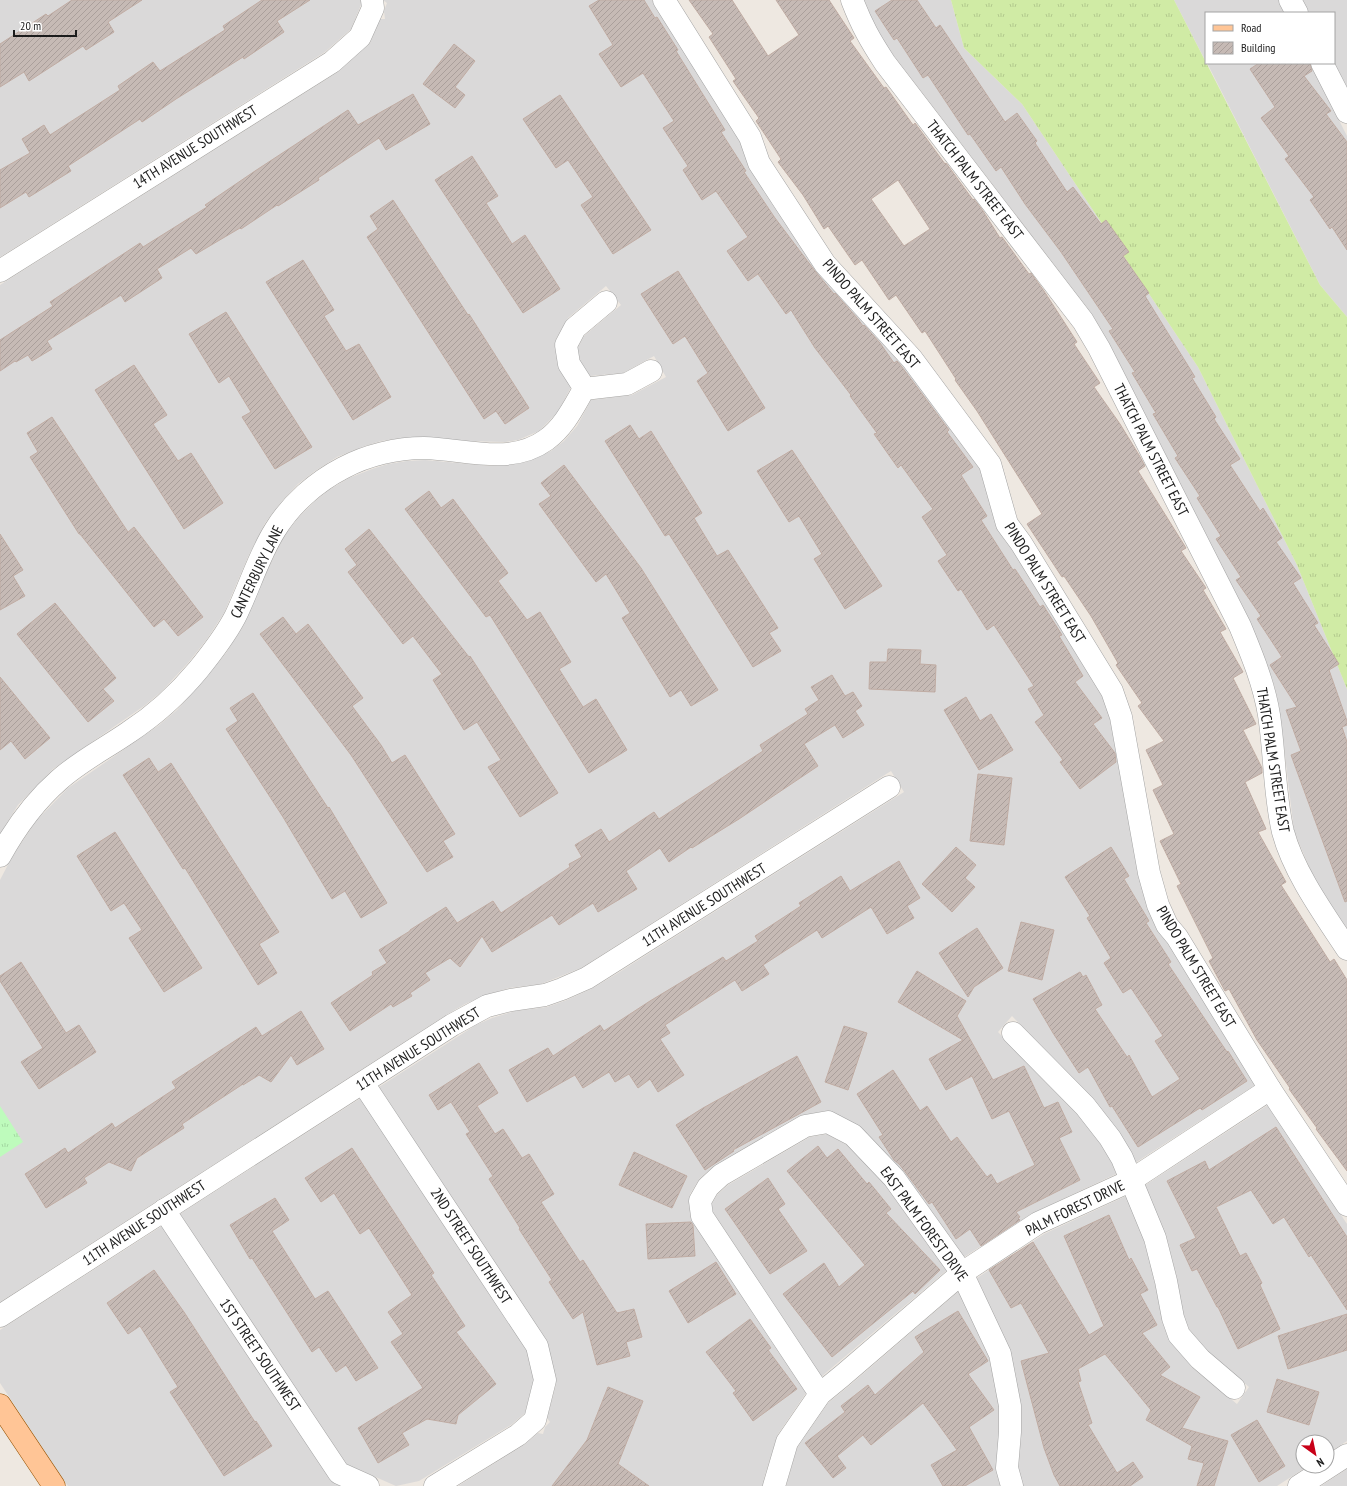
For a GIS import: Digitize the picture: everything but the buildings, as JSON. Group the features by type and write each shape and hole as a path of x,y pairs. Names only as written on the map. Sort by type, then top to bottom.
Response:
{"main road":[{"path":"0,1405 54,1486"}],"street":[{"name":"PINDO PALM STREET EAST","path":"664,0 750,137 759,163 825,264 912,359 990,464 1007,524 1021,543 1112,691 1121,717 1149,873 1158,905 1167,925 1177,937 1270,1089 1347,1205"},
{"name":"THATCH PALM STREET EAST","path":"852,0 860,22 869,40 1083,321 1099,348 1240,626 1263,687 1269,715 1283,833 1306,886 1347,949"},
{"path":"1290,0 1296,12"},
{"name":"14TH AVENUE SOUTHWEST","path":"0,271 332,62 360,37 372,4"},
{"path":"1323,64 1347,112"},
{"path":"606,302 576,328 566,345 569,364 585,389 627,384 651,371"},
{"name":"CANTERBURY LANE","path":"0,856 27,813 60,779 152,716 169,701 197,671 217,646 233,620 275,530 290,510 306,493 322,480 343,468 367,458 405,449 424,448 490,454 521,452 545,441 557,431 567,419 585,389"},
{"name":"11TH AVENUE SOUTHWEST","path":"0,1316 452,1025 487,1006 511,1000 545,995 587,978 889,787"},
{"path":"1013,1033 1084,1106 1110,1138 1122,1158 1130,1181 1155,1238 1166,1281 1172,1318 1179,1335 1200,1359 1234,1388"},
{"name":"2ND STREET SOUTHWEST","path":"363,1083 537,1346 545,1380 535,1420 518,1435 435,1486"},
{"name":"PALM FOREST DRIVE","path":"774,1486 787,1442 820,1394 962,1273 1038,1224 1130,1181 1270,1089"},
{"name":"EAST PALM FOREST DRIVE","path":"820,1394 702,1216 700,1201 708,1187 721,1175 805,1126 828,1122 853,1135 894,1178 962,1273 1000,1354 1010,1406 1010,1432 1007,1468 1012,1486"},
{"name":"1ST STREET SOUTHWEST","path":"164,1210 340,1473 368,1486"},
{"path":"1299,1486 1347,1455"}],"shaded area":[{"path":"0,0 361,0 361,5 351,29 325,52 0,257"},
{"path":"383,0 652,0 740,141 980,469 996,526 1012,549 1102,695 1111,719 1168,943 1255,1085 1135,1163 1093,1099 1012,1016 998,1032 1077,1113 1101,1144 1112,1162 1116,1174 1033,1213 964,1257 861,1128 832,1112 825,1111 799,1116 715,1165 700,1178 690,1194 689,1202 691,1216 806,1393 778,1434 764,1478 763,1486 458,1486 524,1445 538,1433 543,1434 545,1427 550,1422 547,1418 556,1384 556,1378 546,1340 379,1087 476,1025 515,1011 547,1007 567,1000 593,988 618,973 904,792 891,771 581,968 541,984 509,988 483,996 446,1015 0,1302 0,880 12,857 36,821 68,788 158,726 177,710 205,679 226,653 243,626 284,536 298,518 329,490 349,478 372,469 388,464 407,461 425,460 491,466 526,462 551,451 564,441 577,426 591,400 632,395 666,377 654,356 623,373 590,376 580,361 577,349 584,336 621,305 606,286 568,318 556,339 555,346 558,365 571,387 558,412 539,431 518,440 505,442 468,441 423,437 381,441 337,457 315,471 298,484 282,501 265,523 248,557 224,613 207,639 188,663 161,692 144,706 53,769 18,805 0,834 0,285 338,72 370,43 380,19 385,19 384,11 387,3"},
{"path":"864,0 951,0 964,48 1022,104 1198,367 1297,565 1347,689 1347,929 1315,881 1294,831 1280,714 1274,685 1264,657 1249,621 1109,343 1092,314 878,34 870,18"},
{"path":"1174,0 1279,0 1285,12 1205,12 1205,60"},
{"path":"1302,0 1347,0 1347,88 1335,64 1335,12 1308,12"},
{"path":"1208,64 1311,64 1347,136 1347,317 1320,285"},
{"path":"361,1098 527,1350 534,1379 525,1413 511,1425 419,1481 396,1486 346,1464 180,1214"},
{"path":"1268,1105 1347,1224 1347,1441 1335,1449 1335,1434 1295,1434 1296,1474 1277,1486 1023,1486 1018,1468 1021,1435 1021,1407 1010,1352 977,1278 1044,1234 1126,1196 1145,1240 1162,1319 1169,1338 1193,1368 1237,1404 1249,1387 1207,1351 1189,1329 1183,1316 1177,1279 1166,1236 1144,1186"},
{"path":"827,1134 847,1145 886,1185 947,1270 821,1377 713,1212 711,1205 717,1195 728,1185 810,1137"},
{"path":"162,1226 331,1479 341,1486 68,1486 63,1479 0,1383 0,1330"},
{"path":"959,1291 989,1356 999,1406 1001,1486 786,1486 797,1448 828,1403"},
{"path":"1347,1469 1347,1486 1321,1486"}],"green space":[{"path":"951,0 1174,0 1205,61 1205,64 1207,64 1320,285 1347,317 1347,689 1297,565 1198,367 1022,104 964,48"},
{"path":"0,1106 23,1142 0,1157"}]}
